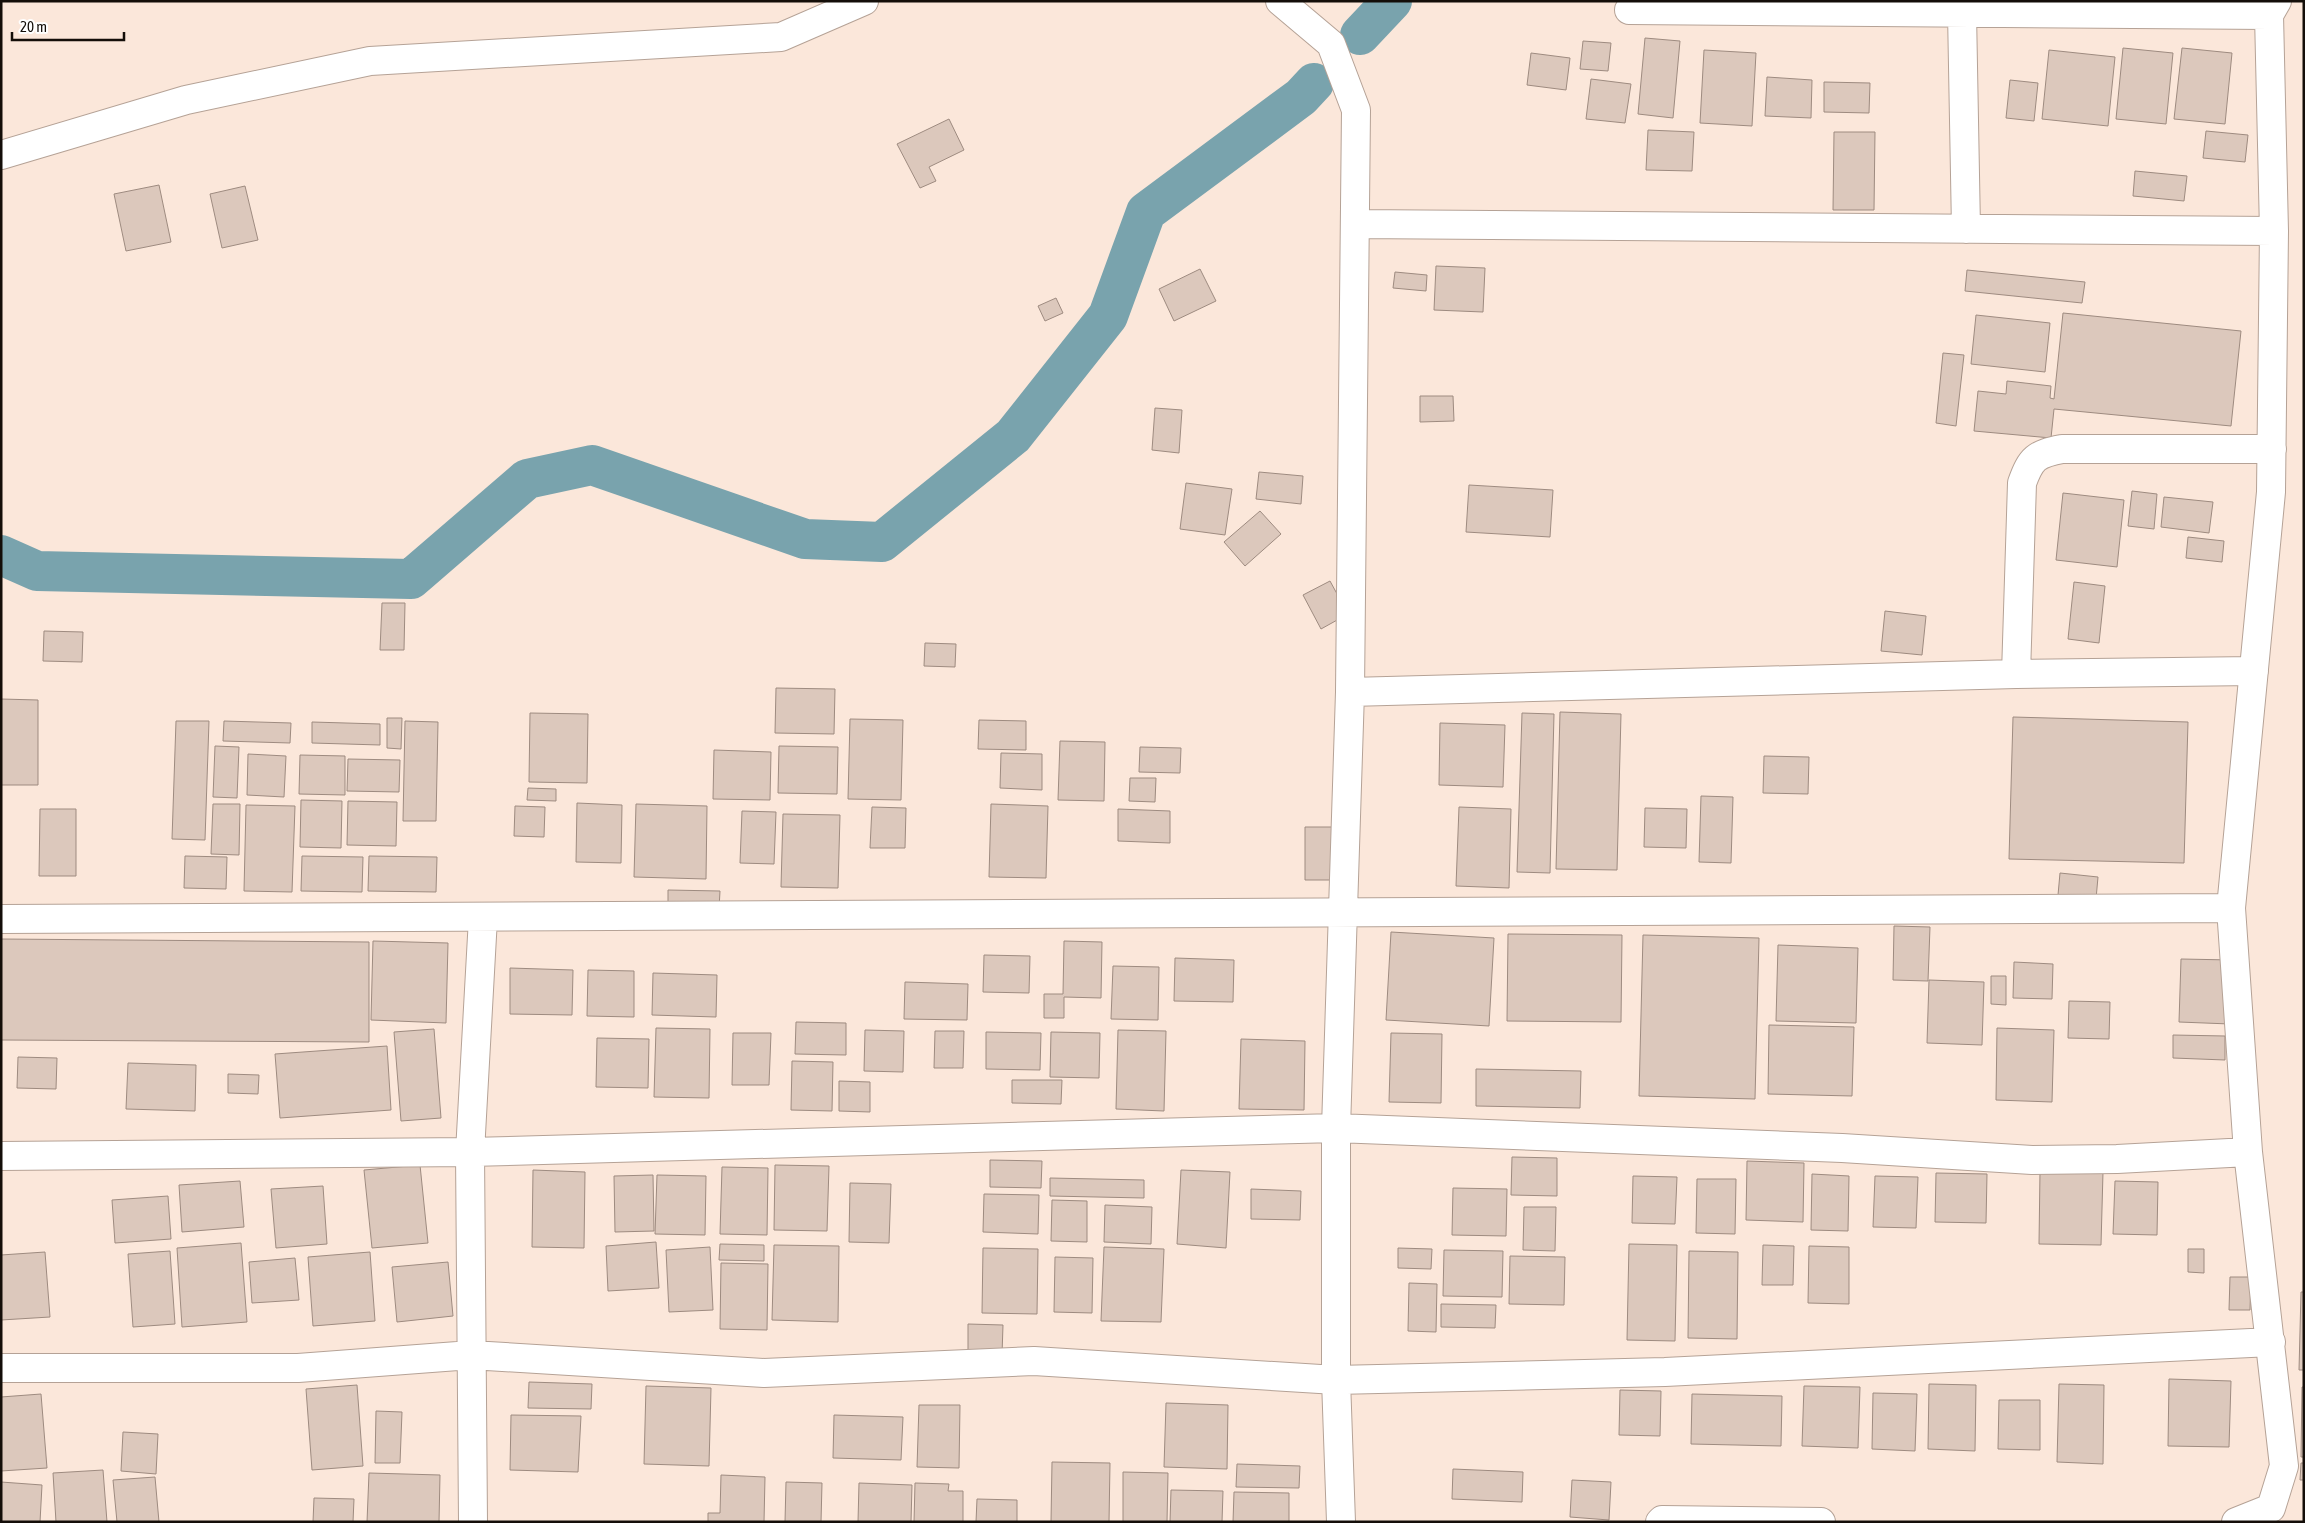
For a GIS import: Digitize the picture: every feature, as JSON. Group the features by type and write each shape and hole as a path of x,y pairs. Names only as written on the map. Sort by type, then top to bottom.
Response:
{"street":[{"path":"1,154 186,100 370,61 781,37 864,1"},
{"path":"1280,1 1331,44 1356,110 1350,692 1336,1128 1336,1380 1341,1522"},
{"path":"1629,10 1962,12 2273,8 2272,492 2231,908 2248,1152 2284,1466 2271,1508 2236,1522"},
{"path":"1962,12 1966,229"},
{"path":"1355,224 2274,231"},
{"path":"2016,674 2022,483 2028,465 2041,453 2062,449 2272,449"},
{"path":"1350,692 2016,674 2254,671"},
{"path":"1,919 1343,914 2231,908"},
{"path":"473,1522 470,1152 483,918"},
{"path":"1,1156 470,1152 1336,1128 1842,1148 2032,1160 2117,1159 2248,1152"},
{"path":"1,1368 298,1368 472,1355 764,1373 1034,1361 1336,1380 1675,1372 2271,1342"},
{"path":"1660,1522 1662,1520 1821,1522"}],"building":[{"path":"1645,38 1680,41 1673,118 1638,114"},
{"path":"1583,41 1611,43 1608,71 1580,69"},
{"path":"2123,48 2173,53 2166,124 2116,119"},
{"path":"2182,48 2232,53 2225,124 2174,119"},
{"path":"1704,50 1756,53 1752,126 1700,123"},
{"path":"2049,50 2115,57 2108,126 2042,119"},
{"path":"1531,53 1570,58 1566,90 1527,85"},
{"path":"1767,77 1812,80 1811,118 1765,116"},
{"path":"1591,79 1631,84 1625,123 1586,119"},
{"path":"2010,80 2038,83 2034,121 2006,118"},
{"path":"1824,82 1870,83 1869,113 1824,112"},
{"path":"949,119 964,150 929,167 936,181 920,188 897,144"},
{"path":"1648,130 1694,132 1692,171 1646,170"},
{"path":"2206,131 2248,135 2245,162 2203,158"},
{"path":"1834,132 1875,132 1874,210 1833,210"},
{"path":"2135,171 2187,176 2184,201 2133,196"},
{"path":"159,185 171,242 126,251 114,194"},
{"path":"245,186 258,240 222,248 210,194"},
{"path":"1436,266 1485,268 1483,312 1434,310"},
{"path":"1200,269 1216,301 1174,321 1159,289"},
{"path":"1967,270 2085,282 2082,303 1965,291"},
{"path":"1395,272 1427,275 1426,291 1393,288"},
{"path":"1056,298 1063,313 1045,321 1038,306"},
{"path":"2063,313 2241,331 2231,426 2054,409 2051,438 1974,431 1978,391 2006,394 2007,381 2051,386 2050,398 2054,399"},
{"path":"1976,315 2050,323 2045,372 1971,364"},
{"path":"1943,353 1964,355 1956,426 1936,423"},
{"path":"1420,396 1453,396 1454,421 1420,422"},
{"path":"1155,408 1182,410 1179,453 1152,450"},
{"path":"1259,472 1303,476 1301,504 1256,499"},
{"path":"1186,483 1232,489 1225,535 1180,529"},
{"path":"1469,485 1553,490 1550,537 1466,532"},
{"path":"2132,491 2157,494 2154,529 2128,526"},
{"path":"2063,493 2124,500 2117,567 2056,560"},
{"path":"2164,497 2213,502 2209,533 2161,527"},
{"path":"1260,511 1281,534 1245,566 1224,542"},
{"path":"2188,537 2224,541 2222,562 2186,558"},
{"path":"1330,581 1348,614 1321,629 1303,595"},
{"path":"2074,582 2105,586 2099,643 2068,639"},
{"path":"382,603 405,603 404,650 380,650"},
{"path":"1885,611 1926,616 1922,655 1881,651"},
{"path":"44,631 83,632 82,662 43,661"},
{"path":"925,643 956,644 955,667 924,666"},
{"path":"776,688 835,689 834,734 775,733"},
{"path":"1,699 38,700 38,785 1,785"},
{"path":"1560,712 1621,714 1617,870 1556,869"},
{"path":"530,713 588,714 587,783 529,782"},
{"path":"1522,713 1554,714 1550,873 1517,872"},
{"path":"2013,717 2188,722 2184,863 2009,859"},
{"path":"387,718 402,718 401,749 387,748"},
{"path":"850,719 903,720 901,800 848,799"},
{"path":"979,720 1026,721 1026,750 978,749"},
{"path":"176,721 209,721 205,840 172,839"},
{"path":"224,721 291,723 290,743 223,741"},
{"path":"405,721 438,722 436,821 403,821"},
{"path":"312,722 380,724 380,745 312,743"},
{"path":"1440,723 1505,725 1503,787 1439,785"},
{"path":"1060,741 1105,742 1104,801 1058,800"},
{"path":"215,746 239,747 237,798 213,797"},
{"path":"779,746 838,747 837,794 778,793"},
{"path":"1140,747 1181,748 1180,773 1139,772"},
{"path":"714,750 771,752 770,800 713,799"},
{"path":"1001,753 1042,754 1042,790 1000,788"},
{"path":"248,754 286,756 284,797 247,795"},
{"path":"300,755 345,756 345,795 299,794"},
{"path":"1764,756 1809,757 1808,794 1763,793"},
{"path":"348,759 400,760 399,792 347,791"},
{"path":"1130,778 1156,778 1155,802 1129,801"},
{"path":"528,788 556,789 556,801 527,800"},
{"path":"1701,796 1733,797 1731,863 1699,862"},
{"path":"301,800 342,801 341,848 300,847"},
{"path":"348,801 397,802 396,846 347,845"},
{"path":"577,803 622,805 621,863 576,862"},
{"path":"213,804 240,804 239,855 211,854"},
{"path":"636,804 707,806 706,879 634,877"},
{"path":"991,804 1048,806 1046,878 989,877"},
{"path":"246,805 295,806 292,892 244,891"},
{"path":"515,806 545,807 544,837 514,836"},
{"path":"872,807 906,808 905,848 870,848"},
{"path":"1459,807 1511,809 1509,888 1456,886"},
{"path":"1645,808 1687,809 1686,848 1644,847"},
{"path":"40,809 76,809 76,876 39,876"},
{"path":"1118,809 1170,811 1170,843 1118,841"},
{"path":"742,811 776,812 774,864 740,863"},
{"path":"783,814 840,815 838,888 781,887"},
{"path":"1305,827 1337,827 1336,880 1305,880"},
{"path":"185,856 227,857 226,889 184,888"},
{"path":"302,856 363,857 362,892 301,891"},
{"path":"369,856 437,857 436,892 368,891"},
{"path":"2060,873 2098,877 2096,899 2058,895"},
{"path":"668,890 720,891 719,909 668,908"},
{"path":"1894,926 1930,927 1928,981 1893,980"},
{"path":"1391,932 1494,938 1489,1026 1386,1020"},
{"path":"1508,934 1622,935 1621,1022 1507,1021"},
{"path":"1643,935 1759,938 1755,1099 1639,1096"},
{"path":"1,939 369,942 369,1042 1,1040"},
{"path":"373,941 448,943 446,1023 371,1020"},
{"path":"1064,941 1102,942 1101,998 1064,997 1064,1018 1044,1018 1044,994 1063,994"},
{"path":"1778,945 1858,948 1856,1023 1776,1021"},
{"path":"984,955 1030,956 1029,993 983,992"},
{"path":"1175,958 1234,960 1233,1002 1174,1001"},
{"path":"2181,959 2232,960 2230,1024 2179,1022"},
{"path":"2014,962 2053,964 2052,999 2013,998"},
{"path":"1113,966 1159,967 1158,1020 1111,1019"},
{"path":"510,968 573,970 572,1015 510,1014"},
{"path":"588,970 634,971 634,1017 587,1016"},
{"path":"653,973 717,975 716,1017 652,1015"},
{"path":"1991,976 2006,976 2006,1005 1991,1004"},
{"path":"1929,980 1984,982 1982,1045 1927,1043"},
{"path":"905,982 968,984 967,1020 904,1019"},
{"path":"2069,1001 2110,1002 2109,1039 2068,1038"},
{"path":"796,1022 846,1023 846,1055 795,1054"},
{"path":"1769,1025 1854,1027 1852,1096 1768,1094"},
{"path":"656,1028 710,1029 709,1098 654,1097"},
{"path":"1997,1028 2054,1030 2052,1102 1996,1100"},
{"path":"434,1029 441,1118 401,1121 394,1032"},
{"path":"865,1030 904,1031 903,1072 864,1071"},
{"path":"1118,1030 1166,1031 1164,1111 1116,1109"},
{"path":"935,1031 964,1031 963,1068 934,1068"},
{"path":"986,1032 1041,1033 1040,1070 986,1069"},
{"path":"1051,1032 1100,1033 1099,1078 1050,1077"},
{"path":"733,1033 771,1033 769,1085 732,1085"},
{"path":"1391,1033 1442,1034 1441,1103 1389,1102"},
{"path":"2173,1035 2225,1036 2225,1060 2173,1058"},
{"path":"597,1038 649,1039 648,1088 596,1087"},
{"path":"1241,1039 1305,1041 1304,1110 1239,1109"},
{"path":"387,1046 391,1110 280,1118 275,1054"},
{"path":"18,1057 57,1058 56,1089 17,1088"},
{"path":"792,1061 833,1062 832,1111 791,1110"},
{"path":"128,1063 196,1065 195,1111 126,1109"},
{"path":"1476,1069 1581,1071 1580,1108 1476,1106"},
{"path":"228,1074 259,1075 258,1094 228,1093"},
{"path":"1012,1080 1062,1080 1061,1104 1012,1103"},
{"path":"839,1081 870,1082 870,1112 839,1111"},
{"path":"1512,1157 1557,1158 1557,1196 1511,1195"},
{"path":"990,1160 1042,1161 1041,1188 990,1187"},
{"path":"1747,1161 1804,1163 1803,1222 1746,1220"},
{"path":"420,1165 428,1243 372,1248 364,1170"},
{"path":"775,1165 829,1166 827,1231 774,1230"},
{"path":"722,1167 768,1168 767,1235 720,1234"},
{"path":"533,1170 585,1172 584,1248 532,1247"},
{"path":"1181,1170 1230,1172 1226,1248 1177,1244"},
{"path":"2040,1171 2103,1172 2101,1245 2039,1244"},
{"path":"1936,1173 1987,1174 1986,1223 1935,1222"},
{"path":"1812,1174 1849,1176 1848,1231 1811,1230"},
{"path":"653,1175 654,1231 615,1232 614,1176"},
{"path":"657,1175 706,1176 705,1235 655,1234"},
{"path":"1633,1176 1677,1177 1675,1224 1632,1223"},
{"path":"1875,1176 1918,1177 1916,1228 1873,1227"},
{"path":"1050,1178 1144,1180 1144,1198 1050,1196"},
{"path":"1697,1179 1736,1179 1735,1234 1696,1233"},
{"path":"240,1181 244,1227 182,1232 179,1185"},
{"path":"2115,1181 2158,1182 2157,1235 2113,1234"},
{"path":"850,1183 891,1184 889,1243 849,1242"},
{"path":"323,1186 327,1244 276,1248 271,1189"},
{"path":"1453,1188 1507,1189 1506,1236 1452,1235"},
{"path":"1251,1189 1301,1191 1300,1220 1251,1219"},
{"path":"984,1194 1039,1195 1038,1234 983,1232"},
{"path":"168,1196 171,1239 115,1243 112,1200"},
{"path":"1052,1200 1087,1201 1087,1242 1051,1241"},
{"path":"1105,1205 1152,1207 1151,1244 1104,1242"},
{"path":"1524,1207 1556,1207 1555,1251 1523,1250"},
{"path":"656,1242 659,1288 608,1291 606,1246"},
{"path":"241,1243 247,1322 182,1327 177,1248"},
{"path":"720,1244 764,1245 764,1261 719,1260"},
{"path":"1629,1244 1677,1245 1675,1341 1627,1340"},
{"path":"774,1245 839,1246 838,1322 772,1320"},
{"path":"1763,1245 1794,1246 1793,1285 1762,1285"},
{"path":"1809,1246 1849,1247 1849,1304 1808,1303"},
{"path":"710,1247 713,1310 669,1312 666,1250"},
{"path":"1104,1247 1164,1249 1161,1322 1101,1321"},
{"path":"983,1248 1038,1249 1037,1314 982,1313"},
{"path":"1398,1248 1432,1249 1431,1269 1398,1268"},
{"path":"2188,1249 2204,1249 2204,1273 2188,1272"},
{"path":"1444,1250 1503,1251 1502,1297 1443,1296"},
{"path":"170,1251 175,1324 133,1327 128,1254"},
{"path":"1689,1251 1738,1252 1737,1339 1688,1338"},
{"path":"45,1252 50,1317 1,1320 1,1255"},
{"path":"370,1252 375,1321 313,1326 308,1257"},
{"path":"1510,1256 1565,1257 1564,1305 1509,1304"},
{"path":"1055,1257 1093,1258 1092,1313 1054,1312"},
{"path":"295,1258 299,1300 252,1303 249,1262"},
{"path":"448,1262 453,1316 397,1322 392,1267"},
{"path":"721,1263 768,1264 767,1330 720,1329"},
{"path":"2230,1277 2251,1277 2250,1310 2229,1310"},
{"path":"1409,1283 1437,1284 1436,1332 1408,1331"},
{"path":"2301,1292 2304,1292 2304,1370 2299,1370"},
{"path":"1441,1304 1496,1305 1495,1328 1441,1327"},
{"path":"968,1324 1003,1325 1002,1355 968,1354"},
{"path":"2169,1379 2231,1381 2229,1447 2168,1446"},
{"path":"529,1382 592,1384 591,1409 528,1408"},
{"path":"1929,1384 1976,1385 1975,1451 1928,1449"},
{"path":"2059,1384 2104,1385 2103,1464 2057,1462"},
{"path":"357,1385 363,1466 312,1470 306,1389"},
{"path":"646,1386 711,1388 709,1466 644,1464"},
{"path":"1804,1386 1860,1387 1858,1448 1802,1446"},
{"path":"2302,1387 2304,1387 2304,1457 2301,1457"},
{"path":"1620,1390 1661,1391 1660,1436 1619,1435"},
{"path":"1873,1393 1917,1394 1915,1451 1872,1449"},
{"path":"41,1394 47,1468 1,1471 1,1397"},
{"path":"1692,1394 1782,1396 1781,1446 1691,1444"},
{"path":"1999,1400 2040,1400 2040,1450 1998,1449"},
{"path":"1166,1403 1228,1405 1227,1469 1164,1467"},
{"path":"919,1405 960,1405 959,1468 917,1467"},
{"path":"376,1411 402,1412 400,1463 375,1463"},
{"path":"511,1415 581,1416 578,1472 510,1470"},
{"path":"834,1415 903,1417 901,1460 833,1458"},
{"path":"123,1432 158,1434 156,1474 121,1471"},
{"path":"1052,1462 1110,1463 1109,1522 1051,1522"},
{"path":"2301,1463 2304,1463 2304,1480 2300,1480"},
{"path":"1237,1464 1300,1466 1299,1488 1236,1487"},
{"path":"1453,1469 1523,1472 1522,1502 1452,1499"},
{"path":"103,1470 107,1522 56,1522 53,1473"},
{"path":"1123,1472 1168,1473 1167,1522 1123,1522"},
{"path":"369,1473 440,1475 439,1522 367,1522"},
{"path":"721,1475 765,1477 764,1522 708,1522 708,1513 720,1513"},
{"path":"155,1477 159,1522 117,1522 113,1480"},
{"path":"1572,1480 1611,1482 1609,1520 1570,1517"},
{"path":"1,1482 42,1485 40,1522 1,1522"},
{"path":"786,1482 822,1483 821,1522 785,1522"},
{"path":"859,1483 912,1485 911,1522 858,1522"},
{"path":"915,1483 949,1484 948,1491 963,1491 963,1522 914,1522"},
{"path":"1171,1490 1223,1491 1222,1522 1170,1522"},
{"path":"1234,1492 1289,1493 1289,1522 1233,1522"},
{"path":"314,1498 354,1499 353,1522 313,1522"},
{"path":"977,1499 1017,1500 1017,1522 976,1522"}],"waterway":[{"path":"1360,35 1392,1"},
{"path":"1,555 37,571 411,579 527,479 592,465 805,539 882,542 1013,436 1108,316 1146,212 1301,97 1314,83"}]}
